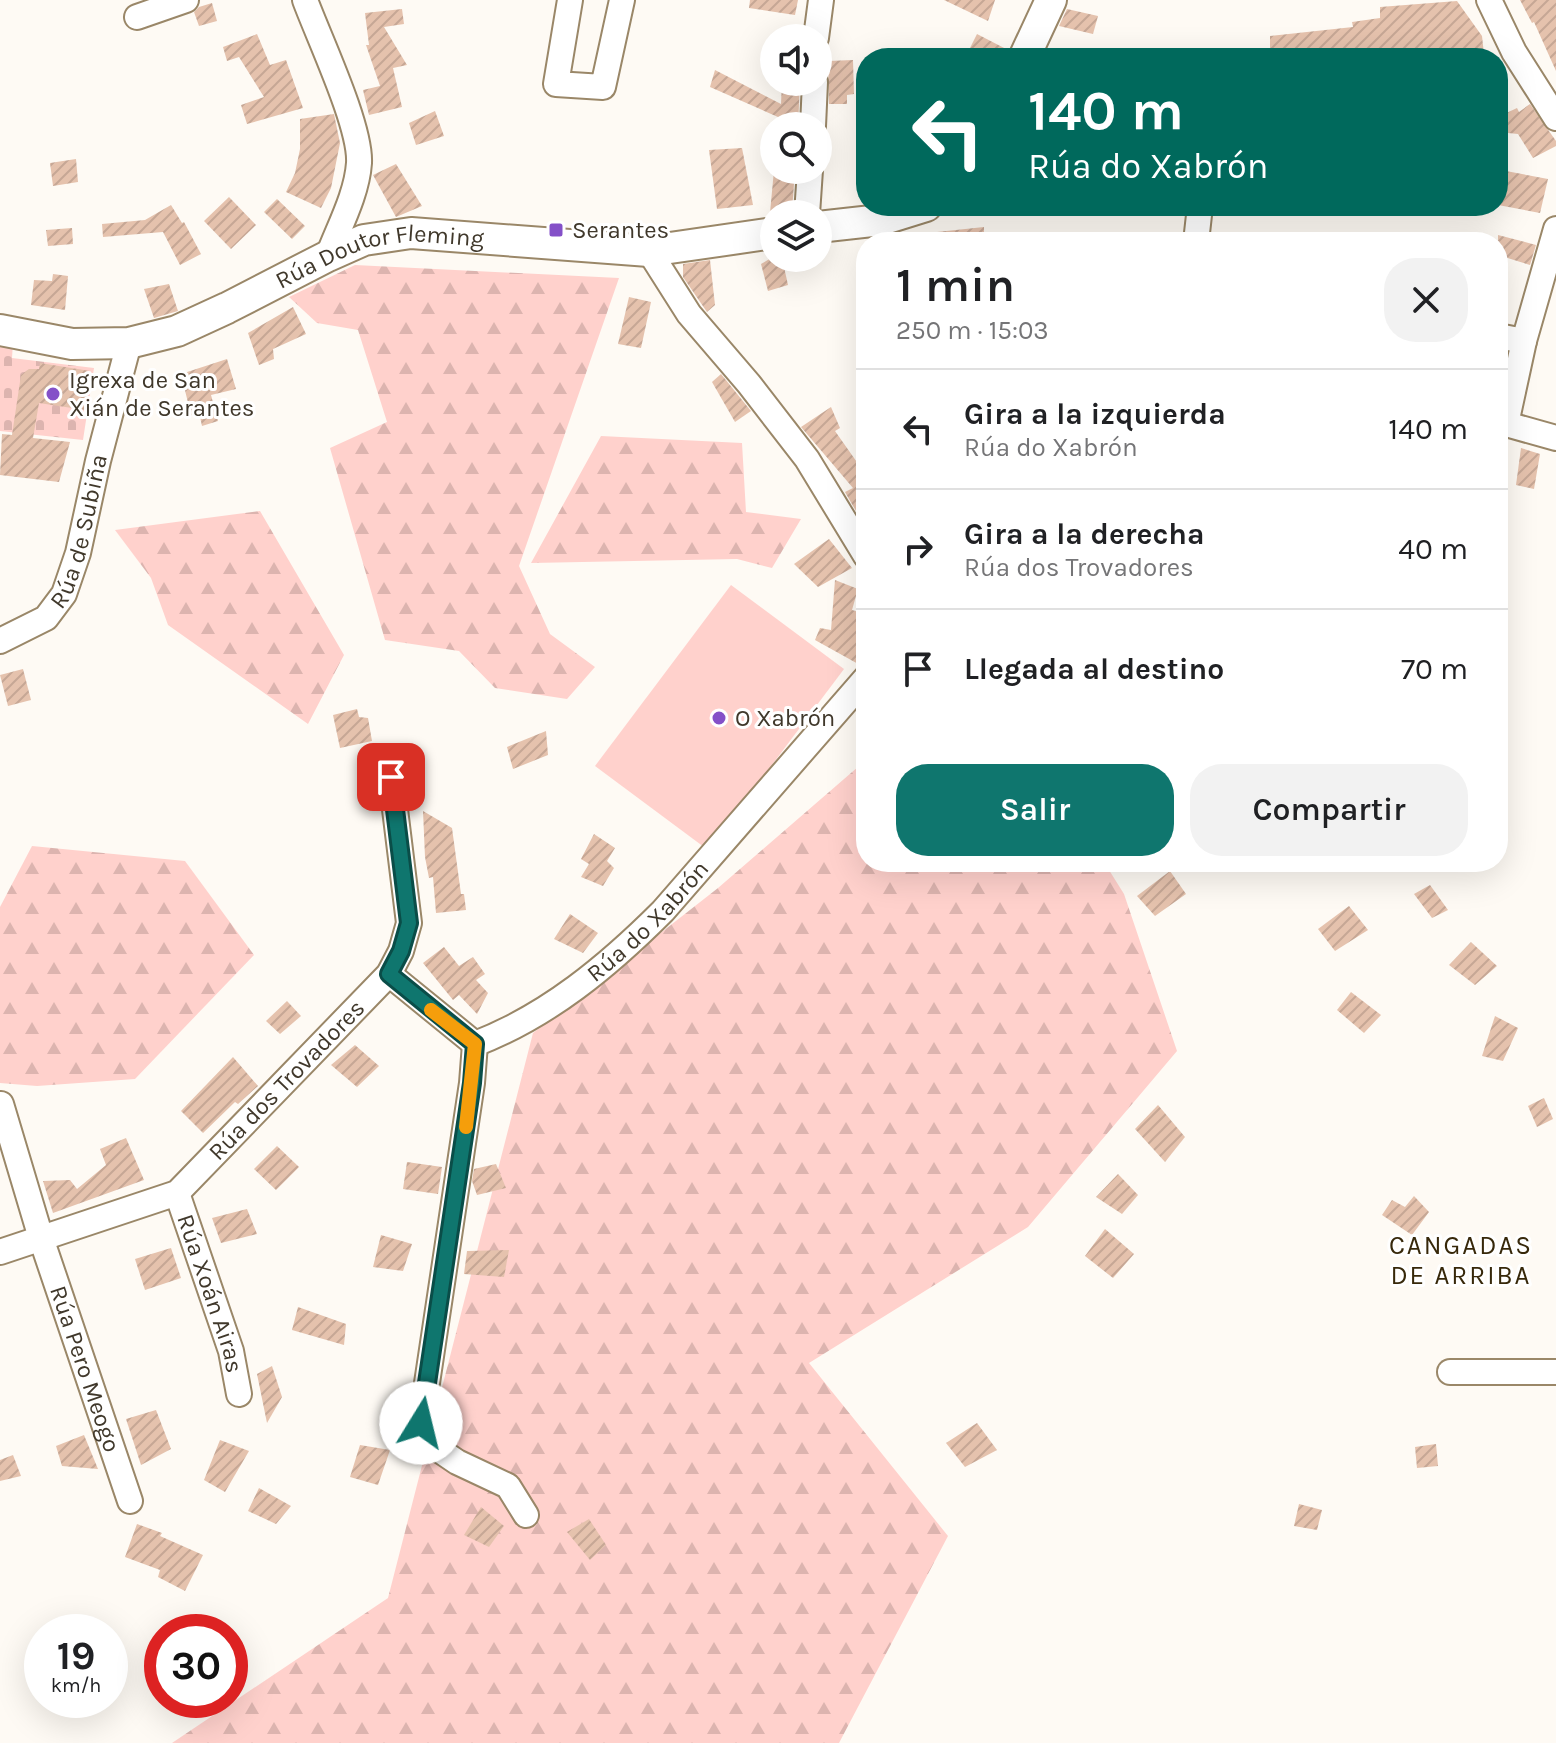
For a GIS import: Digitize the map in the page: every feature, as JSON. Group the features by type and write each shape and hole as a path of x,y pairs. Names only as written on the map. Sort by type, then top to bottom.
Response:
{"main road":[{"path":"1029,48 1051,0"},
{"path":"832,225 894,216"},
{"name":"Rúa Doutor Fleming","path":"0,330 72,344 129,343 177,331 364,240 411,233 649,251 760,235"}],"street":[{"path":"137,17 186,0"},
{"path":"305,0 353,126 359,162 353,189 328,256"},
{"path":"570,0 556,84 603,87 622,0"},
{"path":"818,24 821,0"},
{"path":"1489,0 1504,48"},
{"path":"1508,58 1556,118"},
{"path":"1508,402 1556,229"},
{"path":"649,251 689,314 807,459 856,540"},
{"path":"1508,338 1524,341"},
{"name":"Rúa de Subiña","path":"0,641 46,618 64,594 78,553 129,343"},
{"path":"1508,426 1556,438"},
{"name":"Rúa do Xabrón","path":"475,1044 512,1030 565,997 635,939 856,689"},
{"name":"Rúa dos Trovadores","path":"0,1252 177,1193 389,974 401,951 409,923 391,777"},
{"path":"389,974 475,1044 472,1083 421,1423 432,1445 457,1462 508,1486 526,1515"},
{"path":"1,1104 41,1238"},
{"name":"Rúa Xoán Airas","path":"177,1193 231,1351 239,1394"},
{"name":"Rúa Pero Meogo","path":"41,1238 130,1501"},
{"path":"1450,1372 1556,1372"}],"green space":[{"path":"355,265 619,278 519,566 550,634 595,667 567,699 495,688 459,651 385,640 330,448 387,422 358,330 317,323 289,297"},
{"path":"0,341 13,342 12,358 94,368 83,440 0,431"},
{"path":"601,436 742,443 746,512 801,519 772,568 737,559 531,563"},
{"path":"260,511 344,655 308,724 168,625 151,578 115,530"},
{"name":"O Xabrón","path":"731,585 844,669 708,850 595,766"},
{"path":"856,769 856,872 1110,872 1124,894 1177,1051 1028,1227 809,1363 948,1536 839,1743 172,1743 209,1718 248,1718 248,1692 388,1598 533,1033 718,888"},
{"path":"32,846 185,861 254,955 135,1079 37,1086 0,1083 0,907"}],"building":[{"path":"750,0 798,0 795,15 749,8"},
{"path":"944,0 995,0 988,21"},
{"path":"1520,0 1556,0 1556,71 1534,22"},
{"path":"1457,1 1482,36 1483,48 1270,48 1270,36 1353,27 1352,22 1380,18 1380,7"},
{"path":"212,3 217,21 199,26 194,12"},
{"path":"402,9 404,24 384,27 407,65 393,68 402,107 369,115 363,90 380,86 366,45 369,45 365,13"},
{"path":"1067,9 1098,16 1093,34 1059,26"},
{"path":"257,34 270,65 286,60 303,108 247,124 241,105 264,97 239,57 227,61 223,47"},
{"path":"977,34 1004,48 970,48"},
{"path":"853,60 854,94 847,95 847,104 829,104 829,96 832,96 832,61"},
{"path":"715,70 760,93 760,96 781,104 781,96 799,96 799,112 767,112 710,87"},
{"path":"1530,104 1556,141 1556,146 1533,158 1518,134 1508,133 1508,112 1517,108 1519,112"},
{"path":"435,111 444,136 416,145 409,123"},
{"path":"334,114 340,143 331,188 321,208 286,192 295,173 300,149 300,119"},
{"path":"742,148 753,205 717,209 709,150"},
{"path":"76,159 78,182 53,186 50,163"},
{"path":"396,164 422,206 396,217 373,175"},
{"path":"1508,171 1548,179 1540,213 1508,207"},
{"path":"773,184 794,184 793,200 771,200"},
{"path":"229,197 256,225 231,249 204,221"},
{"path":"277,199 305,226 292,239 264,212"},
{"path":"171,205 201,254 180,265 163,232 103,237 102,224 145,220"},
{"path":"984,227 984,232 937,232"},
{"path":"72,228 73,244 48,246 46,230"},
{"path":"1508,238 1536,245 1530,265 1508,258"},
{"path":"710,260 715,305 707,312 683,277 683,264"},
{"path":"763,272 785,272 788,285 768,291"},
{"path":"53,274 68,276 65,310 31,305 34,280 52,281"},
{"path":"169,284 178,311 154,318 144,289"},
{"path":"629,297 651,302 641,348 618,344"},
{"path":"293,307 306,334 273,349 274,359 259,365 248,333"},
{"path":"227,359 236,389 211,395 218,421 202,426 200,417 191,415 181,374"},
{"path":"40,363 90,371 85,410 39,403 33,438 70,442 59,482 0,475 2,434 12,435 21,375 29,369 39,369"},
{"path":"721,374 751,411 735,422 712,382"},
{"path":"831,407 840,428 835,431 856,461 856,511 845,492 853,488 801,427"},
{"path":"1521,448 1540,454 1534,489 1516,485"},
{"path":"829,539 852,568 818,587 794,564"},
{"path":"835,580 856,588 852,610 856,611 856,663 815,640 820,628 831,630"},
{"path":"23,669 31,700 8,706 0,675"},
{"path":"357,709 359,717 368,718 372,741 340,748 333,715"},
{"path":"546,731 548,755 513,769 507,747"},
{"path":"423,811 452,828 466,910 436,913 433,877 429,878 425,857"},
{"path":"594,834 615,848 607,861 614,868 603,886 581,877 589,864 581,859"},
{"path":"1169,872 1186,894 1155,916 1137,896"},
{"path":"1430,885 1448,910 1432,918 1414,894"},
{"path":"1349,906 1368,930 1335,951 1318,929"},
{"path":"570,914 598,933 583,953 554,939"},
{"path":"1471,942 1497,966 1475,985 1449,965"},
{"path":"444,947 459,966 473,957 485,974 476,980 488,993 477,1014 459,995 453,1000 423,963"},
{"path":"1351,992 1381,1015 1364,1033 1337,1010"},
{"path":"287,1001 301,1016 280,1034 266,1021"},
{"path":"1495,1016 1518,1028 1503,1061 1482,1056"},
{"path":"355,1045 379,1066 357,1087 331,1065"},
{"path":"233,1057 258,1086 238,1104 235,1102 203,1133 181,1111"},
{"path":"1544,1098 1553,1119 1537,1127 1528,1106"},
{"path":"1158,1105 1185,1137 1165,1162 1135,1129"},
{"path":"126,1138 144,1180 53,1213 43,1181 70,1180 77,1189 106,1165 100,1149"},
{"path":"277,1146 299,1167 276,1190 254,1169"},
{"path":"407,1162 442,1167 438,1194 403,1189"},
{"path":"496,1164 506,1188 477,1195 472,1181 474,1169"},
{"path":"1118,1174 1138,1195 1122,1214 1096,1197"},
{"path":"1414,1196 1429,1212 1412,1235 1382,1215 1392,1200 1405,1207"},
{"path":"247,1209 257,1234 221,1243 212,1218"},
{"path":"1105,1229 1134,1254 1113,1278 1085,1256"},
{"path":"381,1235 412,1244 403,1271 373,1267"},
{"path":"171,1248 181,1278 145,1290 135,1259"},
{"path":"509,1250 504,1277 464,1274 467,1251"},
{"path":"298,1307 346,1324 344,1345 292,1330"},
{"path":"272,1366 282,1397 267,1423 257,1374"},
{"path":"156,1410 171,1449 141,1465 126,1419"},
{"path":"977,1423 997,1450 965,1467 946,1443"},
{"path":"84,1435 98,1469 62,1466 56,1446"},
{"path":"220,1440 249,1451 225,1492 204,1480"},
{"path":"1436,1444 1438,1466 1417,1468 1415,1447"},
{"path":"360,1445 390,1450 378,1485 350,1477"},
{"path":"13,1455 21,1476 0,1481 0,1460"},
{"path":"259,1488 291,1506 276,1524 248,1511"},
{"path":"1299,1504 1322,1510 1317,1530 1294,1526"},
{"path":"481,1507 504,1526 489,1547 464,1535"},
{"path":"589,1519 606,1545 590,1560 567,1532"},
{"path":"137,1524 162,1533 160,1536 203,1555 185,1591 158,1577 160,1570 125,1557"}],"slow traffic":[{"path":"431,1010 475,1044 466,1127"}],"place":[{"name":"Serantes","path":"556,230"},
{"name":"Igrexa de San Xián de Serantes","path":"53,394"},
{"name":"O Xabrón","path":"719,718"}],"district":[{"name":"CANGADAS DE ARRIBA","path":"1461,1260"}],"route":[{"path":"391,777 409,923 401,951 389,974 475,1044 472,1083 421,1423"}]}
